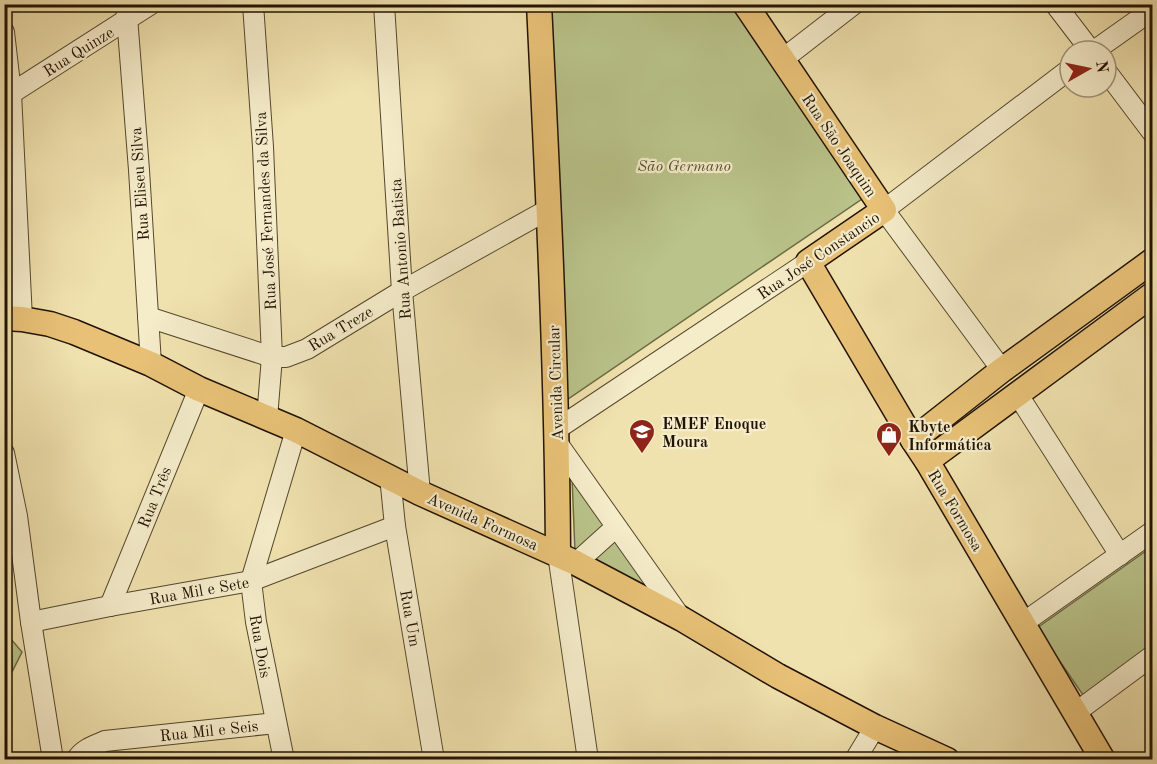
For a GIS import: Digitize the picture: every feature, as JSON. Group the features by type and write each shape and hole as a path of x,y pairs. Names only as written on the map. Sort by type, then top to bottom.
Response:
{"main road":[{"name":"Avenida Circular","path":"539,4 557,436 567,558"},
{"name":"Rua São Joaquim","path":"745,4 884,210"},
{"name":"Rua José Constancio","path":"808,262 884,210"},
{"path":"912,440 1002,370 1152,261"},
{"name":"Rua Formosa","path":"808,262 1103,759"},
{"path":"927,461 1152,295"},
{"name":"Avenida Formosa","path":"9,319 50,324 74,332 151,364 199,389 296,430 420,492 567,558 682,619 778,676 875,727 947,759"}],"street":[{"name":"Rua Quinze","path":"8,95 126,12 150,4"},
{"name":"Rua José Fernandes da Silva","path":"253,4 263,147 272,357 267,418"},
{"name":"Rua Antonio Batista","path":"384,4 402,291 420,492"},
{"path":"783,59 854,4"},
{"path":"1055,4 1083,39"},
{"path":"1110,39 1152,10"},
{"name":"Rua Eliseu Silva","path":"126,12 151,364"},
{"path":"4,32 8,95 9,319"},
{"name":"Rua José Constancio","path":"884,210 1058,78"},
{"path":"1118,87 1152,132"},
{"name":"Rua Treze","path":"148,317 272,357 286,357 307,349 402,291 549,209"},
{"name":"Rua São Joaquim","path":"884,210 1002,370"},
{"name":"Rua José Constancio","path":"557,436 808,262"},
{"name":"Rua Três","path":"110,606 199,389"},
{"path":"1018,395 1119,555"},
{"name":"Rua Dois","path":"284,759 256,622 251,582 296,430"},
{"path":"557,436 616,527 682,619"},
{"path":"4,453 17,516 53,759"},
{"name":"Rua Um","path":"390,476 395,526 435,759"},
{"name":"Rua Mil e Sete","path":"31,622 251,582 395,526"},
{"path":"567,558 616,527"},
{"path":"1023,623 1119,555 1151,537"},
{"name":"Avenida Circular","path":"567,558 588,759"},
{"path":"1075,713 1152,656"},
{"name":"Rua Mil e Seis","path":"76,759 80,753 105,741 276,723"},
{"path":"855,759 875,727"}],"green space":[{"name":"São Germano","path":"548,5 731,5 862,199 565,401"},
{"path":"572,477 649,589 575,552"},
{"path":"1146,551 1152,560 1152,646 1083,695 1037,628"},
{"path":"5,632 22,652 5,686"}],"waterway":[{"path":"4,639 10,645 11,669 4,673"}],"place":[{"name":"EMEF Enoque Moura","path":"642,455"},
{"name":"Kbyte Informática","path":"889,458"}]}
